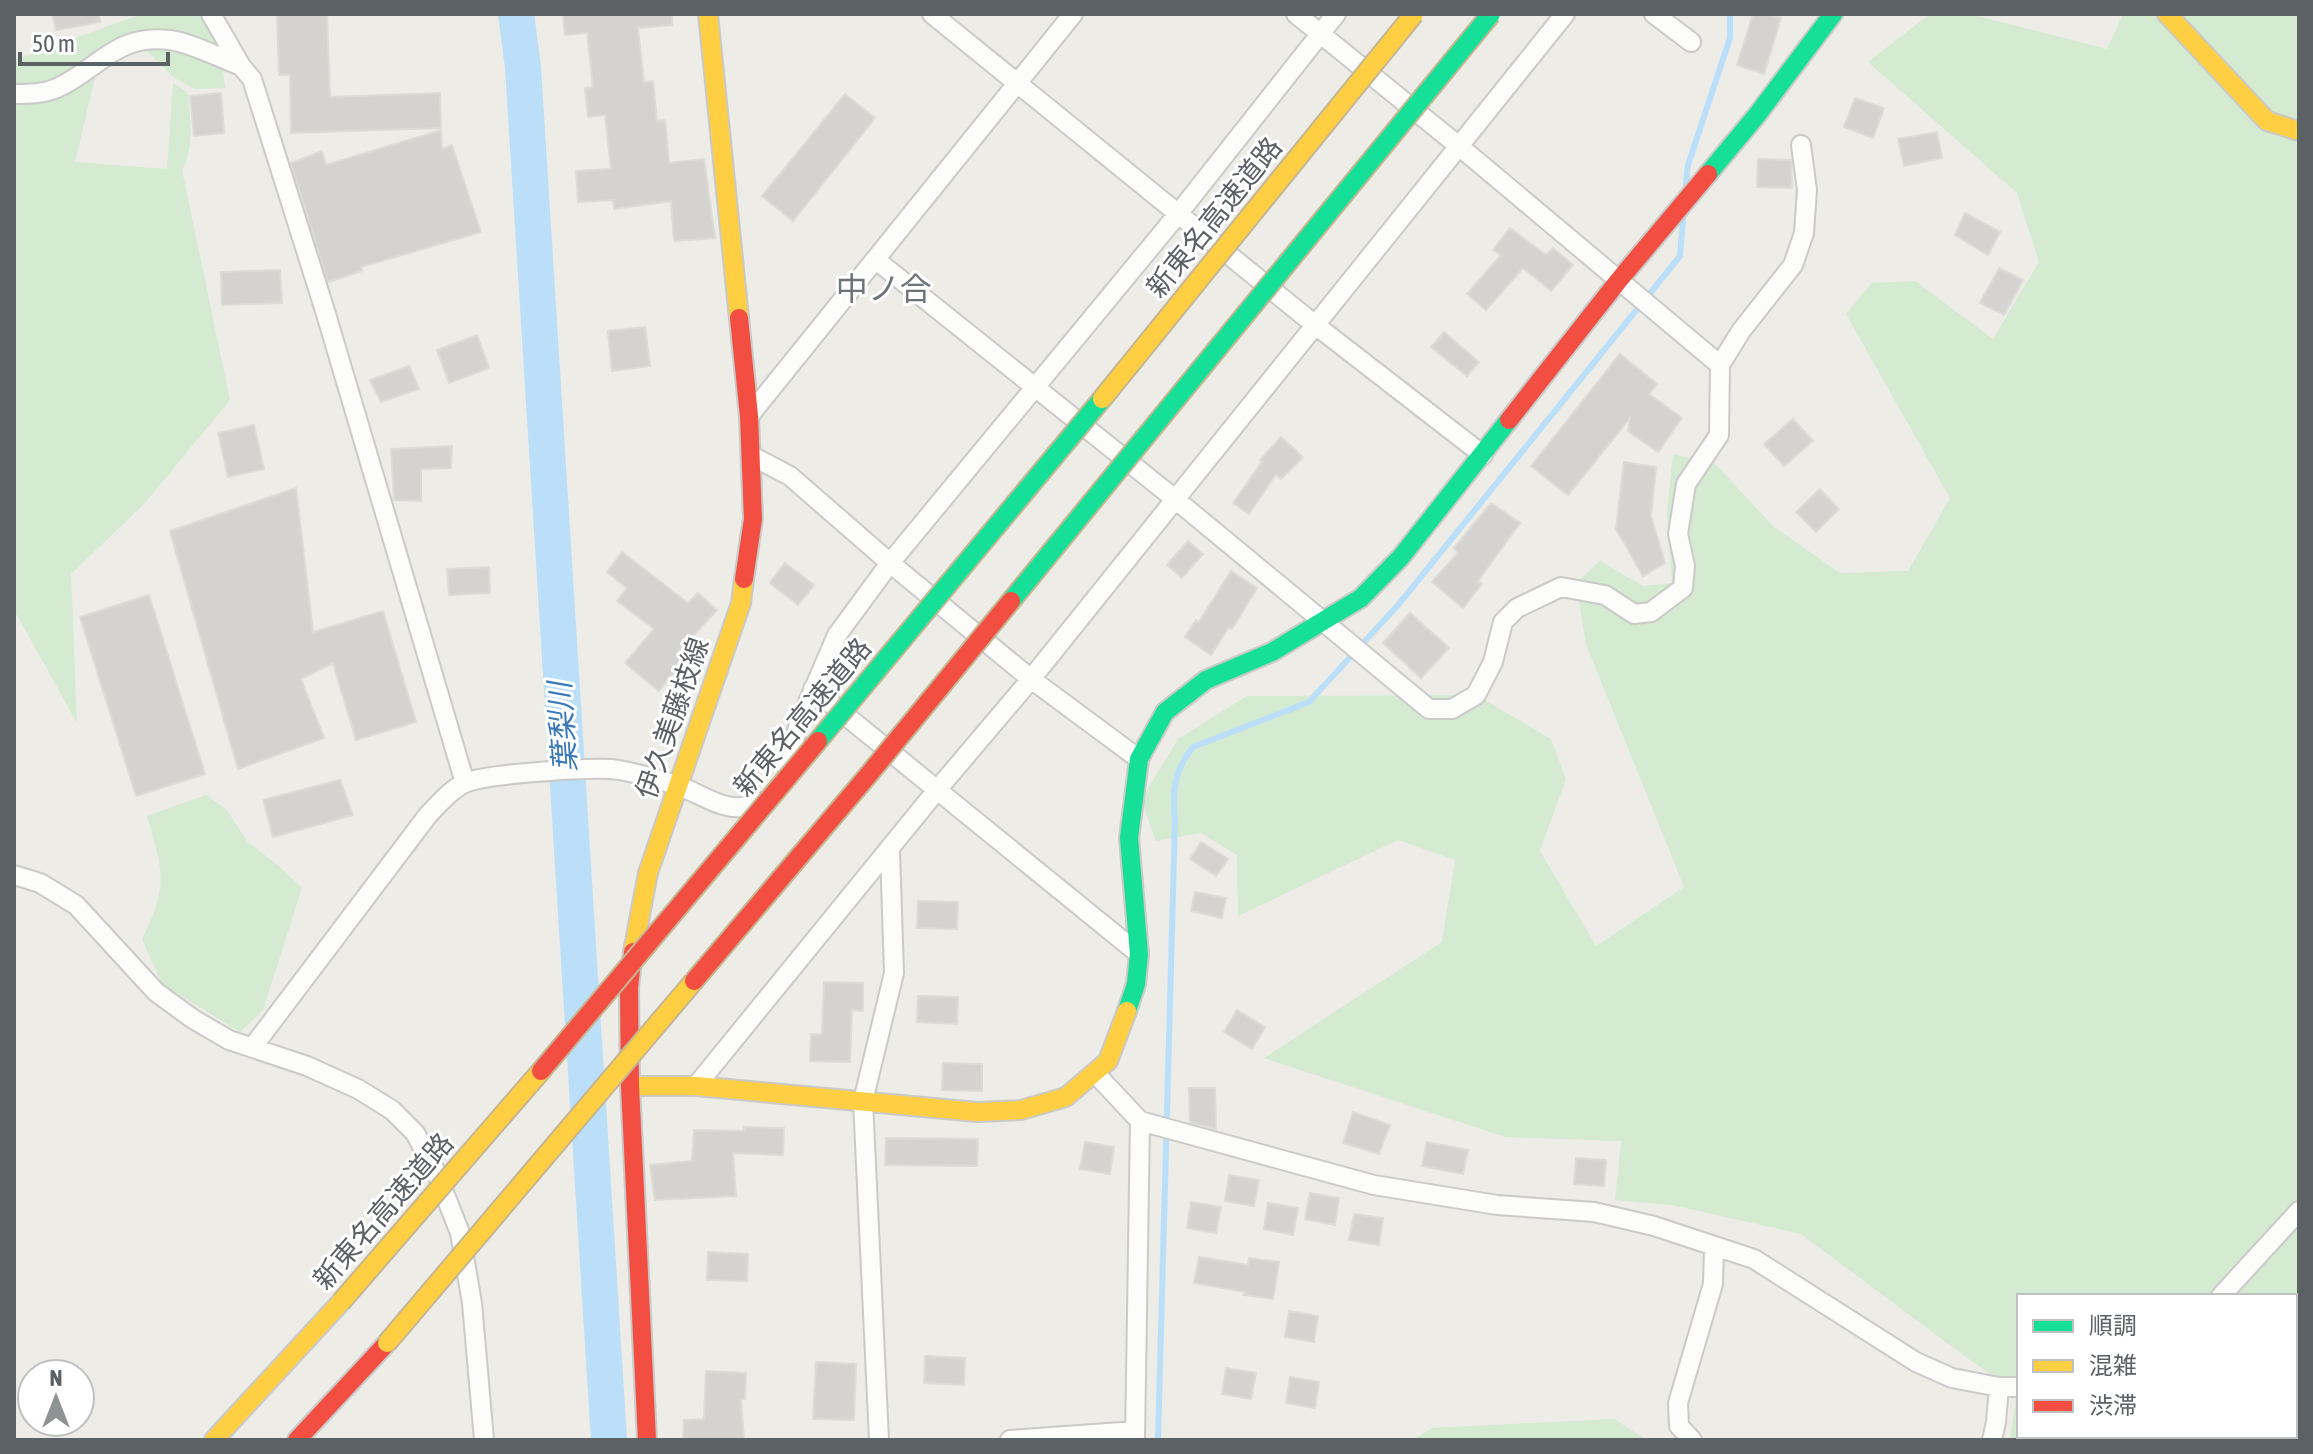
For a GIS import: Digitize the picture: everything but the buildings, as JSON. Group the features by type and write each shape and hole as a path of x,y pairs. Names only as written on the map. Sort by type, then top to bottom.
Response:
{"main road":[{"name":"伊久美藤枝線","path":"647,1440 630,1086 632,955 648,873 741,603 753,519 749,416 708,14"},
{"name":"新東名高速道路","path":"216,1437 468,1158 1011,511 1414,14"},
{"path":"297,1440 387,1343 511,1199 870,773 1491,14"},
{"path":"630,1086 696,1086 977,1112 1021,1110 1066,1097 1095,1073 1108,1061 1136,984 1139,954 1129,838 1139,759 1165,712 1206,680 1272,652 1361,598 1401,557 1619,280 1757,115 1815,21 1833,14"},
{"path":"2167,14 2267,121 2299,131"}],"street":[{"path":"211,14 252,79 465,783"},
{"path":"932,14 1314,324 1483,455"},
{"path":"749,416 1073,14"},
{"path":"1296,14 1720,365"},
{"path":"252,1048 428,815 465,783 493,776 617,770 677,785 715,803 745,809 763,800 777,783 789,759 813,689 837,635 890,563 1178,214 1336,14"},
{"path":"696,1086 1031,679 1565,14"},
{"path":"1654,14 1691,42"},
{"path":"14,94 36,94 58,87 113,50 135,42 171,40 241,66"},
{"path":"876,260 1175,499 1429,709 1452,709 1476,695 1493,662 1503,622 1517,608 1561,587 1605,595 1634,614 1651,612 1683,588 1685,566 1678,534 1686,484 1719,435 1720,365 1741,331 1793,265 1804,233 1807,190 1801,145"},
{"path":"752,456 790,476 1031,679 1139,759"},
{"path":"813,689 1139,954"},
{"path":"879,1440 863,1101 894,973 890,851"},
{"path":"14,875 40,883 76,905 156,992 193,1019 229,1040 307,1066 358,1089 392,1110 415,1133 436,1172 460,1233 472,1303 484,1440"},
{"path":"1095,1073 1140,1121 1374,1185 1497,1205 1594,1212 1654,1226 1754,1259 1916,1362 1952,1378 1999,1387 2017,1387"},
{"path":"1010,1440 1135,1435 1140,1121"},
{"path":"2223,1294 2299,1211"},
{"path":"1692,1440 1679,1426 1678,1403 1713,1284 1714,1248"},
{"path":"1992,1440 1999,1387"}],"green space":[{"path":"142,14 201,14 221,53 225,88 195,89 173,77 137,41 100,56 75,162 167,169 173,83 188,93 190,142 182,170 230,400 144,504 71,574 77,723 17,615 14,615 14,60"},
{"path":"1930,14 1970,14 2107,49 2123,14 2299,14 2299,1440 2010,1440 2017,1392 1801,1234 1672,1205 1615,1200 1621,1141 1505,1137 1264,1058 1442,942 1455,860 1398,840 1238,916 1237,855 1201,833 1156,841 1141,800 1178,739 1247,696 1476,695 1551,739 1566,779 1540,851 1596,946 1684,887 1586,644 1576,583 1600,561 1643,586 1672,583 1667,511 1673,454 1715,464 1774,527 1840,573 1908,571 1950,498 1846,314 1872,283 1915,281 1993,339 2039,262 2017,193 1868,62"},
{"path":"206,795 226,809 247,841 302,888 263,1010 240,1032 162,984 142,939 156,905 161,878 147,816"},
{"path":"1614,1419 1647,1440 1413,1440 1432,1428"}],"waterway":[{"name":"葉梨川","path":"516,14 523,67 609,1440"},
{"path":"1686,184 1688,165 1730,38 1730,14"},
{"path":"1158,1440 1174,800 1182,764 1193,747 1309,702 1399,604 1680,256 1683,219"}],"traffic: fast":[{"path":"1011,601 1491,14"},
{"path":"1708,174 1833,14"},
{"path":"818,741 1102,399"},
{"path":"1127,1011 1136,984 1139,954 1129,838 1139,759 1165,712 1206,680 1272,652 1361,598 1401,557 1509,420"}],"traffic: slow":[{"path":"708,14 739,318"},
{"path":"1102,399 1414,14"},
{"path":"2167,14 2267,121 2299,131"},
{"path":"633,952 648,873 741,603 744,579"},
{"path":"387,1343 694,981"},
{"path":"630,1086 696,1086 977,1112 1021,1110 1066,1097 1108,1061 1127,1011"},
{"path":"341,1302 541,1071"},
{"path":"214,1440 341,1302"}],"traffic: jam":[{"path":"1509,420 1619,280 1708,174"},
{"path":"739,318 749,416 753,519 744,579"},
{"path":"694,981 1011,601"},
{"path":"541,1071 818,741"},
{"path":"633,952 629,988 630,1086 647,1440"},
{"path":"297,1440 387,1343"}],"district":[{"name":"中ノ合","path":"884,289"}]}
